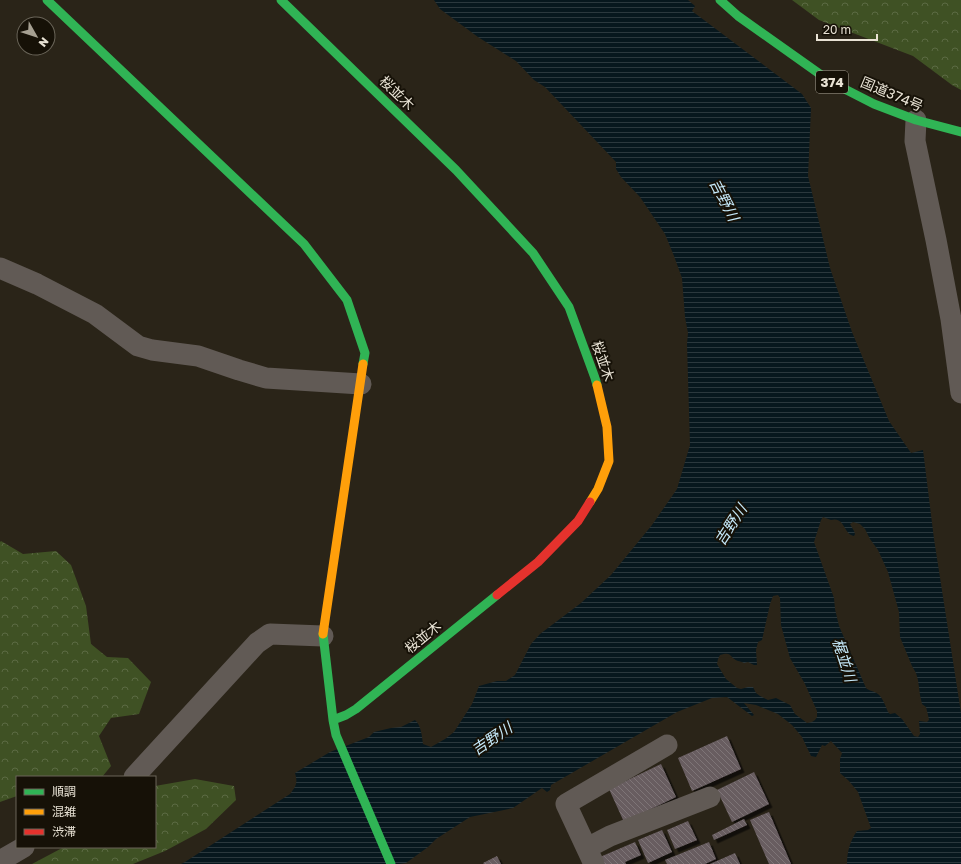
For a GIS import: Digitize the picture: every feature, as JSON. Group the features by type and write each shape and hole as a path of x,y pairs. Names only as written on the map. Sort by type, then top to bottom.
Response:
{"main road":[{"path":"47,0 304,244 347,300 365,353 323,636 336,735 391,864"},
{"name":"桜並木","path":"281,0 456,170 534,253 569,307 595,378 607,427 609,461 598,489 578,521 538,562 356,709 333,720"},
{"name":"国道374号","path":"720,0 738,16 832,82 874,104 916,120 961,132"}],"street":[{"path":"916,120 915,141 951,319 961,393"},
{"path":"0,268 37,284 95,314 138,346 152,350 198,356 266,378 361,384"},
{"path":"135,776 257,643 270,634 323,636"},
{"path":"667,745 566,804 591,856 610,836 710,797"},
{"path":"0,861 22,848"}],"green space":[{"path":"792,0 961,0 961,90 913,56 819,20"},
{"path":"1,541 23,554 56,551 71,565 86,606 91,644 107,657 128,658 151,682 139,714 111,718 99,736 111,766 103,776 16,776 16,796 0,802"},
{"path":"195,779 234,786 236,800 206,829 165,851 133,864 32,864 62,848 156,848 156,786"}],"water":[{"path":"434,0 688,0 695,6 692,11 802,94 811,108 808,176 830,268 852,332 889,421 911,453 923,450 934,539 961,713 961,864 847,864 849,847 857,831 868,830 871,828 858,792 840,773 840,759 842,753 831,741 825,746 822,745 816,757 811,756 802,737 792,725 778,714 756,705 744,703 754,715 752,716 727,697 712,698 677,712 551,785 550,790 547,792 542,788 513,808 470,817 436,839 428,847 406,863 181,864 290,794 296,784 295,773 330,752 369,737 374,732 401,727 415,720 422,734 423,744 431,747 445,739 454,732 472,704 479,686 497,681 506,681 515,675 531,644 540,634 581,603 611,575 652,525 677,489 690,445 688,333 685,317 682,278 665,234 640,197 621,177 616,169 616,162 545,87 534,80 516,61 478,37 440,9","holes":["823,517 831,520 836,519 842,523 850,535 854,536 855,534 850,524 853,522 860,524 865,529 878,550 888,572 899,612 900,637 916,673 922,704 926,707 929,720 927,722 919,721 920,734 918,737 914,736 902,719 895,713 890,714 888,712 883,700 878,694 866,688 839,626 834,598 814,542","778,595 780,598 781,625 790,658 805,684 817,711 817,717 812,722 807,723 795,714 790,705 776,698 768,700 760,696 756,693 753,687 741,689 737,688 726,679 717,664 720,655 729,654 735,660 757,665 756,650 758,642 762,640 773,596"]}],"building":[{"path":"727,736 741,769 692,791 678,758"},
{"path":"661,764 676,797 624,822 609,789"},
{"path":"754,772 769,804 732,822 717,790"},
{"path":"769,812 791,864 769,864 750,820"},
{"path":"744,819 747,825 714,840 712,835"},
{"path":"688,821 697,840 675,849 667,830"},
{"path":"662,830 672,852 648,863 638,840"},
{"path":"635,842 641,855 625,862 626,864 603,864 600,857"},
{"path":"709,842 716,859 705,864 667,864 665,860"},
{"path":"735,853 740,864 710,864"},
{"path":"497,856 501,864 483,863"}],"traffic: fast":[{"path":"47,0 304,244 347,300 365,353 363,364"},
{"path":"281,0 456,170 533,253 569,307 597,385"},
{"path":"720,0 738,16 831,82 874,104 916,120 961,132"},
{"path":"333,720 356,709 497,595"},
{"path":"323,634 336,735 391,864"}],"traffic: slow":[{"path":"323,634 363,364"},
{"path":"590,502 598,489 609,461 607,427 597,385"}],"traffic: jam":[{"path":"497,595 538,562 578,521 590,502"}],"water label":[{"name":"吉野川","path":"724,200"},
{"name":"吉野川","path":"731,525"},
{"name":"梶並川","path":"844,660"},
{"name":"吉野川","path":"492,739"}]}
